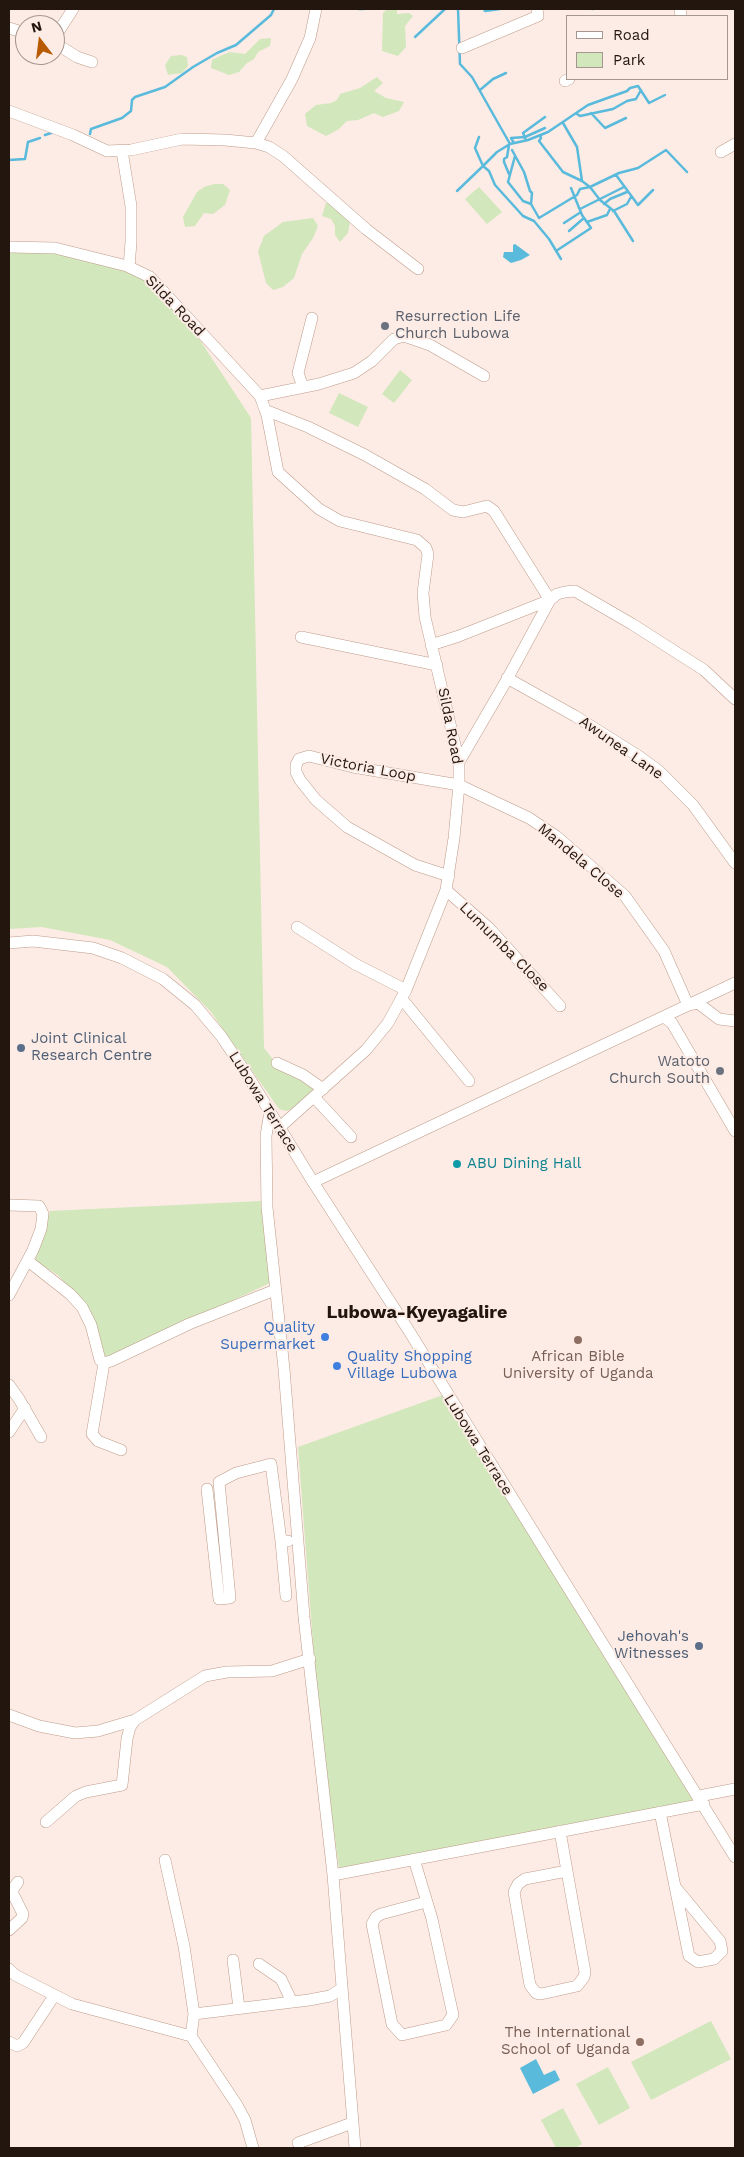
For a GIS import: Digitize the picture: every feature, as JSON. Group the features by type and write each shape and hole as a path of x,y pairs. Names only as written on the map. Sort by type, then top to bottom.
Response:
{"street":[{"path":"65,22 74,9"},
{"path":"256,143 292,78 310,38 316,9"},
{"path":"462,48 538,16 537,9"},
{"path":"65,49 77,57 92,62"},
{"path":"9,111 73,135 102,149 122,151 182,140 225,140 256,143 283,156 366,229 418,269"},
{"path":"721,152 735,144"},
{"path":"122,151 131,206 129,267"},
{"name":"Silda Road","path":"9,247 55,248 129,267 150,277 260,396 265,410 278,472 314,506 340,521 417,540 426,548 428,554 423,593 430,645 437,665 459,762 459,785 446,890 404,995 388,1023 366,1050 280,1127"},
{"path":"303,387 298,373 312,318"},
{"path":"260,396 354,373 372,362 394,339 404,336 430,346 484,376"},
{"path":"265,410 308,427 366,455 425,489 453,510 463,512 487,506 494,511 550,600"},
{"path":"430,645 459,636 550,600 557,594 575,591 632,624 704,670 735,699"},
{"path":"459,762 550,600"},
{"path":"301,637 437,665"},
{"name":"Awunea Lane","path":"507,678 575,716 640,757 687,799 734,856"},
{"name":"Victoria Loop","path":"449,876 415,865 347,827 316,800 300,780 296,772 296,765 299,759 309,756 353,767 459,785"},
{"name":"Mandela Close","path":"459,785 529,818 556,836 625,896 664,951 688,1005"},
{"name":"Lumumba Close","path":"446,890 489,928 560,1006"},
{"path":"297,927 404,995 469,1081"},
{"name":"Lubowa Terrace","path":"9,943 33,941 93,948 122,958 163,979 194,1005 221,1036 409,1331 477,1443 702,1800 735,1857"},
{"path":"313,1182 735,982"},
{"path":"688,1005 698,1003 719,1019 735,1021"},
{"path":"664,1017 672,1024 735,1131"},
{"path":"277,1063 302,1075 323,1089"},
{"path":"314,1097 351,1137"},
{"path":"270,1111 266,1136 267,1188 274,1290 284,1369 297,1541 333,1875 355,2148"},
{"path":"9,1205 39,1206 43,1211 41,1229 28,1261 9,1294"},
{"path":"28,1261 47,1274 82,1307 91,1325 100,1360 104,1363"},
{"path":"104,1363 216,1312 274,1290"},
{"path":"104,1363 92,1434 98,1440 121,1450"},
{"path":"9,1385 25,1408 40,1437"},
{"path":"9,1432 25,1408"},
{"path":"207,1488 219,1599 230,1598 219,1482 236,1472 271,1464 286,1596"},
{"path":"281,1542 297,1541"},
{"path":"9,1715 39,1726 84,1734 116,1727 136,1720 205,1676 228,1672 272,1671 310,1659"},
{"path":"46,1822 76,1796 86,1792 122,1785 127,1739 130,1727 136,1720"},
{"path":"333,1875 660,1812 735,1789"},
{"path":"660,1812 689,1956 698,1962 714,1959 722,1951 720,1942 676,1888"},
{"path":"560,1831 567,1871 584,1977 577,1986 541,1994 536,1993 530,1986 514,1892 520,1881 525,1879 567,1871"},
{"path":"414,1859 432,1919 452,2015 446,2025 402,2035 397,2032 392,2024 372,1924 376,1917 381,1914 426,1902"},
{"path":"165,1860 184,1946 194,2014 191,2036 237,2105 245,2120 253,2148"},
{"path":"9,1930 22,1918 13,1894 13,1890 18,1882"},
{"path":"233,1960 239,2008"},
{"path":"259,1964 281,1979 292,2002"},
{"path":"9,1968 15,1974 54,1996 88,2009 191,2036"},
{"path":"194,2014 325,1997 341,1989"},
{"path":"9,2042 17,2046 23,2043 54,1996"},
{"path":"298,2143 352,2123"}],"green space":[{"path":"387,9 397,9 397,14 409,13 413,16 405,26 406,47 398,56 382,51 383,13"},
{"path":"271,38 270,46 258,52 254,59 247,63 239,72 229,75 211,68 212,60 220,56 230,52 245,54 260,39"},
{"path":"181,55 187,57 188,66 182,73 168,75 165,65 171,56"},
{"path":"377,77 383,83 374,91 386,98 404,102 399,111 383,117 374,113 358,120 347,121 339,129 326,136 307,126 305,114 316,105 331,103 337,100 340,94 360,88"},
{"path":"223,184 230,190 225,205 213,214 204,213 195,226 185,227 183,217 197,192 204,187"},
{"path":"479,187 502,212 487,224 465,199"},
{"path":"326,203 331,204 350,222 348,233 340,242 335,235 335,226 331,219 322,216"},
{"path":"313,218 318,226 313,238 302,254 294,278 283,287 273,290 266,283 258,251 264,236 283,222"},
{"path":"9,250 64,254 148,277 194,331 251,418 264,1048 272,1058 274,1066 279,1070 317,1088 292,1109 286,1111 279,1109 211,1012 167,967 110,940 42,927 9,929"},
{"path":"400,370 412,380 394,403 382,394"},
{"path":"339,393 368,407 358,427 329,413"},
{"path":"261,1201 270,1283 107,1359 99,1343 93,1316 58,1275 35,1261 50,1211"},
{"path":"443,1395 697,1803 339,1868 319,1722 298,1447"},
{"path":"711,2021 731,2059 651,2100 631,2062"},
{"path":"608,2067 630,2108 599,2125 576,2084"},
{"path":"563,2108 582,2144 575,2148 556,2148 541,2120"}],"water":[{"path":"515,244 530,255 511,263 503,257 504,252 513,252 513,245"},
{"path":"536,2059 544,2075 555,2070 560,2080 533,2094 520,2068"}],"waterway":[{"path":"90,134 91,129 122,118 131,111 132,100 135,97 165,87 193,67 217,53 236,45 271,15 274,9"},
{"path":"359,9 364,9"},
{"path":"415,37 445,9"},
{"path":"458,9 460,64 472,77 510,144 497,152 483,166 489,171 495,185 523,216 534,221 549,239 561,259"},
{"path":"484,9 485,11 500,9"},
{"path":"480,90 493,79 506,73"},
{"path":"510,144 528,140 548,132 588,105 627,91 630,88 638,86 649,103 665,95"},
{"path":"577,114 580,116 613,109 627,101 636,99 641,90"},
{"path":"591,113 605,128 626,118"},
{"path":"526,140 523,133 545,117"},
{"path":"563,123 577,147 582,181"},
{"path":"514,143 511,138 525,137 545,128"},
{"path":"45,135 54,132"},
{"path":"540,135 539,141 563,172 590,187 600,200 614,211 633,241"},
{"path":"457,191 483,166 475,148 479,137"},
{"path":"9,160 25,159 28,142 40,138"},
{"path":"509,145 507,157 504,159 509,174"},
{"path":"512,150 524,172 532,193 531,204 539,218"},
{"path":"539,218 577,195 580,189 590,187 619,173 638,168 666,150 687,172"},
{"path":"515,156 508,182 523,201 531,204"},
{"path":"616,175 638,205 653,190"},
{"path":"580,209 624,187"},
{"path":"556,251 591,228 582,215 571,188"},
{"path":"604,204 610,199 627,192"},
{"path":"613,211 627,204 631,197"},
{"path":"587,222 607,215 610,209"},
{"path":"564,223 581,212"},
{"path":"569,231 584,218"}],"place":[{"name":"Resurrection Life Church Lubowa","path":"385,326"},
{"name":"Joint Clinical Research Centre","path":"21,1048"},
{"name":"Watoto Church South","path":"720,1071"},
{"name":"ABU Dining Hall","path":"457,1164"},
{"name":"Quality Supermarket","path":"325,1337"},
{"name":"African Bible University of Uganda","path":"578,1340"},
{"name":"Quality Shopping Village Lubowa","path":"337,1366"},
{"name":"Jehovah's Witnesses","path":"699,1646"},
{"name":"The International School of Uganda","path":"640,2042"}],"district":[{"name":"Lubowa-Kyeyagalire","path":"417,1313"}]}
